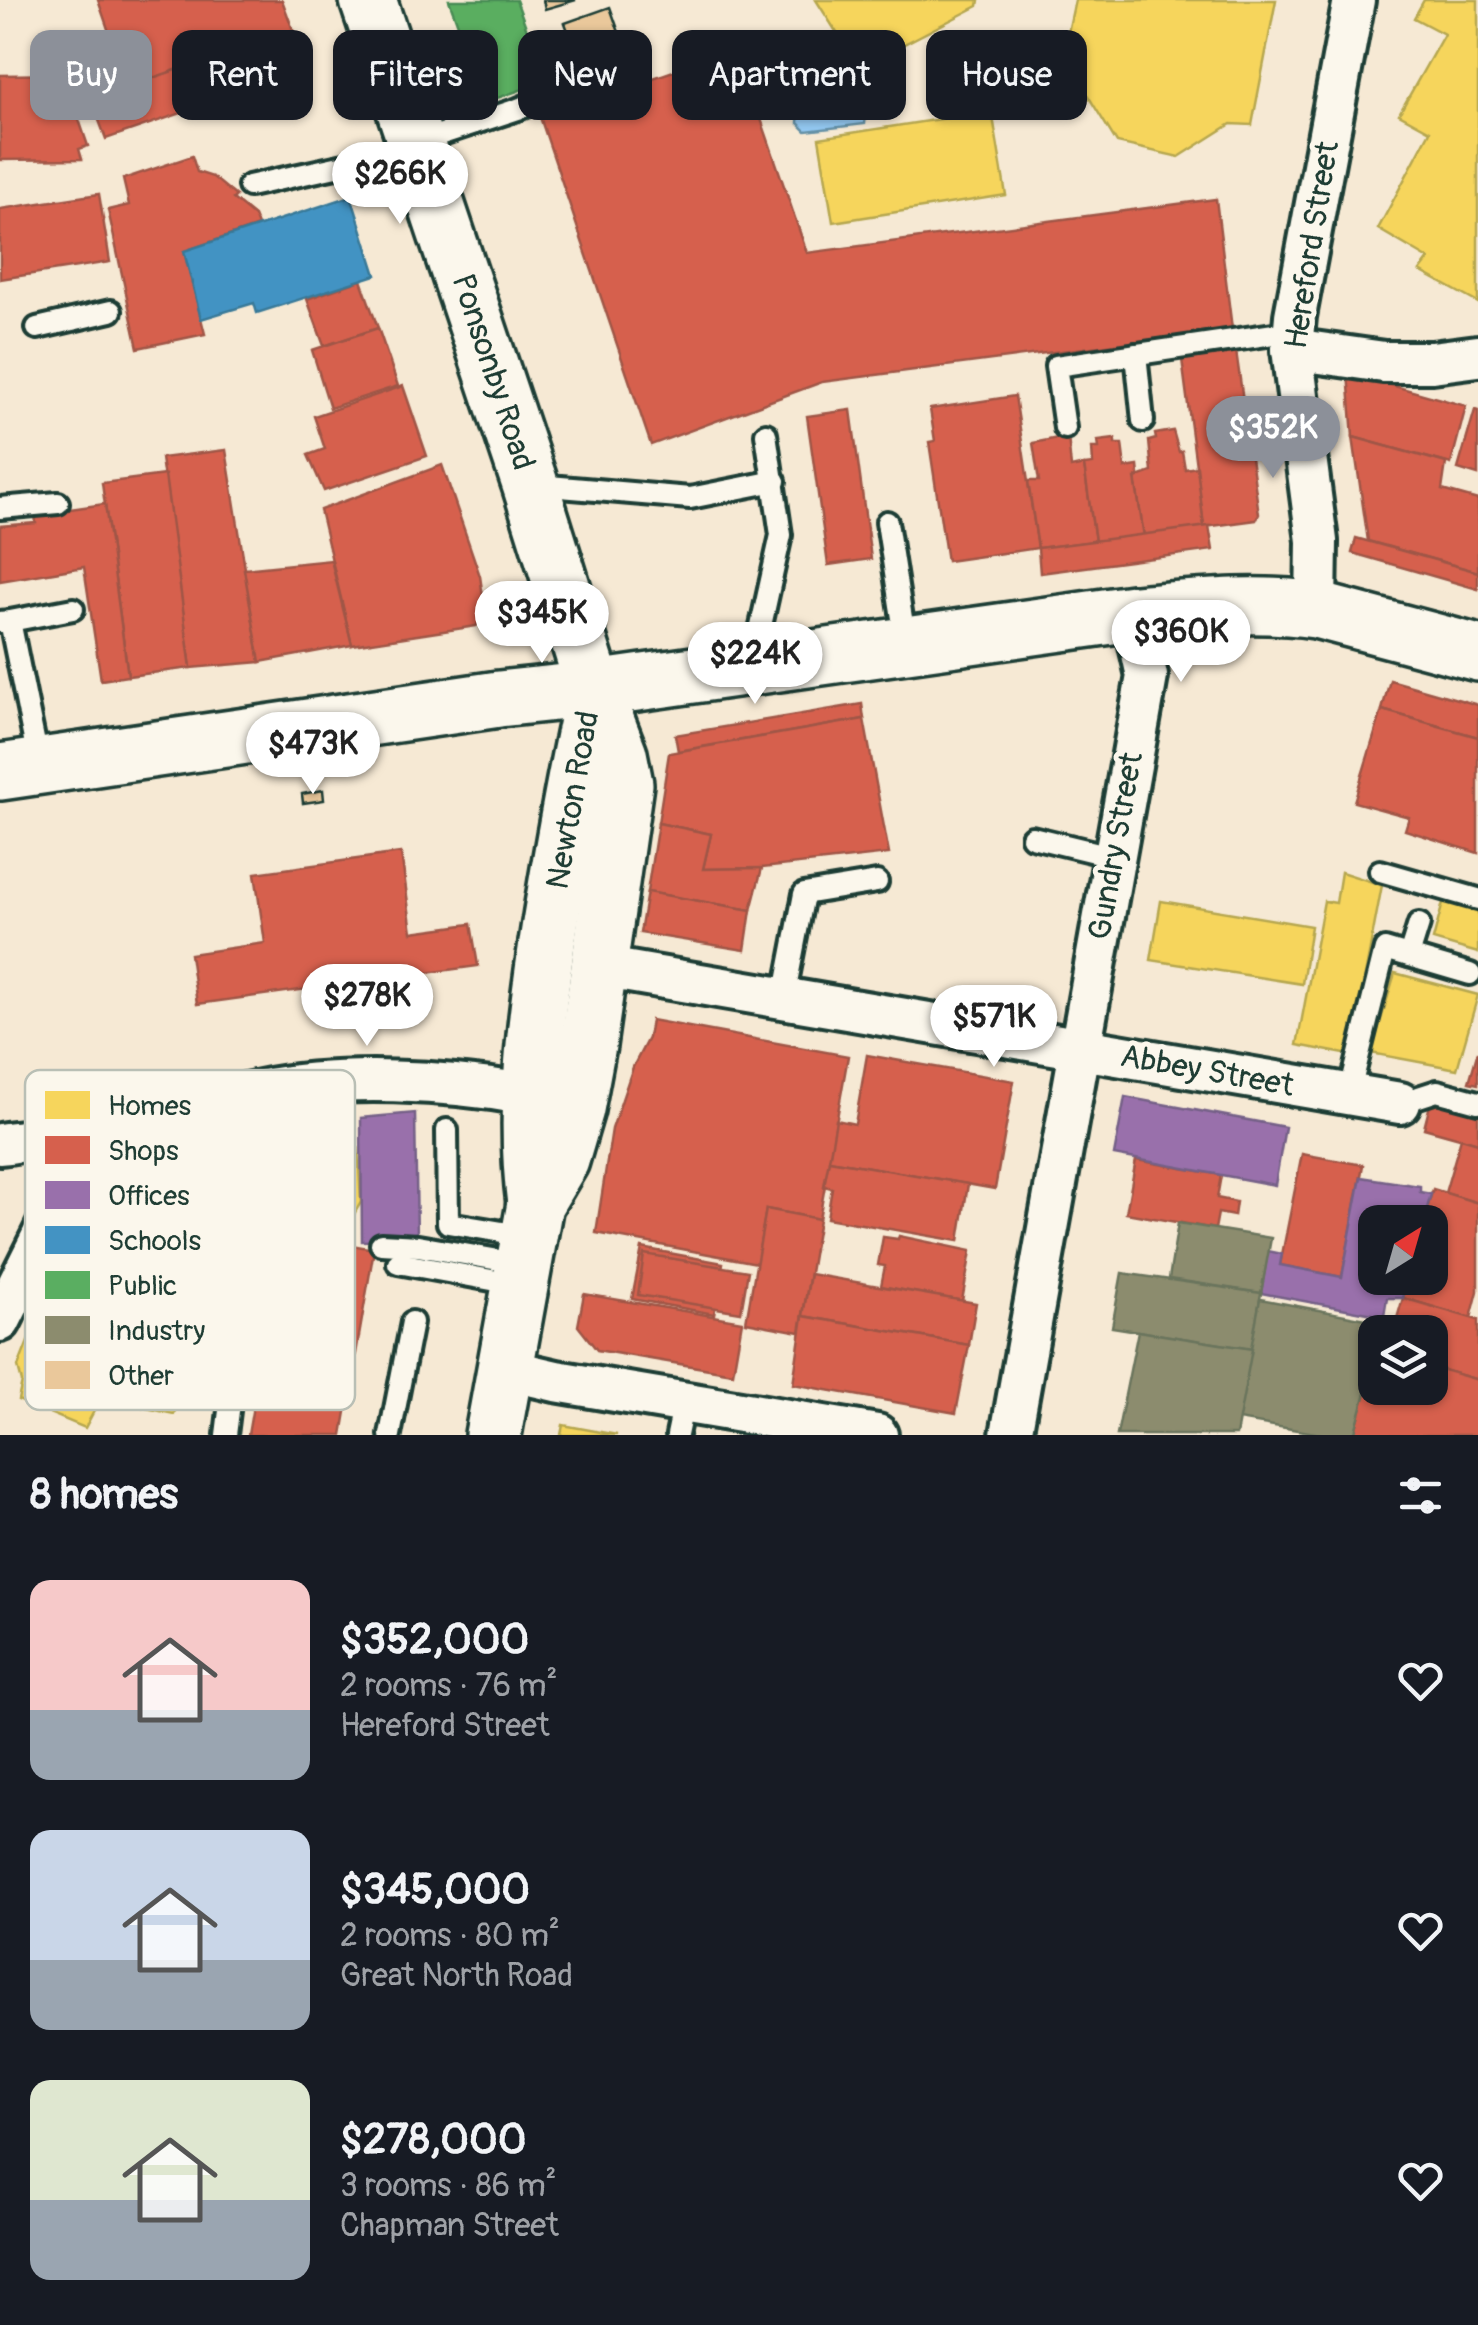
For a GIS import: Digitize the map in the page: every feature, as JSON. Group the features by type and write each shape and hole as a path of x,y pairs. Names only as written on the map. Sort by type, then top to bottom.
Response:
{"main road":[{"name":"Ponsonby Road","path":"368,0 594,688"},
{"path":"20,769 1133,613 1223,606 1316,610 1478,652"},
{"name":"Newton Road","path":"526,1248 561,1160 576,1109 624,784 619,754 594,688"},
{"name":"Newton Road","path":"493,1435 526,1248 528,1095 568,812 594,688"}],"street":[{"name":"Hereford Street","path":"1316,610 1318,541 1293,340 1354,0"},
{"path":"1293,340 1384,362 1432,362 1478,356"},
{"name":"Gundry Street","path":"1011,1435 1148,676 1133,613"},
{"name":"Abbey Street","path":"600,967 1400,1104"},
{"path":"355,1084 436,1082 528,1095"},
{"path":"0,1144 25,1140"},
{"path":"0,1321 25,1271"},
{"path":"504,1368 680,1418 877,1435"}],"lane":[{"path":"249,186 324,172 518,108"},
{"path":"37,328 111,311"},
{"path":"1065,428 1056,366 1136,354 1293,340"},
{"path":"1136,354 1143,421"},
{"path":"752,664 781,535 766,434"},
{"path":"530,484 690,498 775,481"},
{"path":"0,508 58,502"},
{"path":"887,522 906,644"},
{"path":"20,769 5,622 72,609"},
{"path":"1032,837 1114,857"},
{"path":"1380,871 1478,899"},
{"path":"784,998 804,894 876,882"},
{"path":"1410,956 1419,924"},
{"path":"1349,1095 1386,949 1470,974"},
{"path":"1400,1104 1437,1091 1478,1102"},
{"path":"447,1130 448,1223 526,1248"},
{"path":"380,1244 526,1248"},
{"path":"398,1262 526,1248"},
{"path":"390,1435 412,1322"},
{"path":"226,1435 229,1410"}],"water":[{"path":"865,120 865,124 806,131 798,123"}],"building: Homes":[{"path":"816,0 979,0 978,6 906,43 906,30 835,30"},
{"path":"1075,0 1276,0 1252,125 1231,124 1179,157 1117,143 1087,94 1087,30 1068,30"},
{"path":"1424,0 1478,0 1478,303 1420,271 1429,259 1378,229 1430,131 1399,114 1444,34 1414,18"},
{"path":"934,120 994,120 1006,195 833,222 819,138"},
{"path":"1341,872 1382,885 1350,1055 1297,1045 1324,901 1336,903"},
{"path":"1444,899 1478,908 1478,953 1433,940"},
{"path":"1161,901 1311,926 1302,984 1151,960"},
{"path":"1395,973 1478,995 1457,1069 1371,1053"},
{"path":"355,1148 358,1148 361,1202 355,1212"},
{"path":"25,1349 25,1403 18,1400 22,1382 18,1367"},
{"path":"42,1410 95,1410 85,1428"},
{"path":"563,1425 617,1435 561,1435"}],"building: Shops":[{"path":"98,0 282,0 293,30 172,30 172,72 152,79 152,30 108,30"},
{"path":"172,71 172,116 106,139 99,120 152,120 152,78"},
{"path":"672,71 672,120 761,120 807,253 1216,199 1232,329 822,382 651,445 541,120 652,120 652,78"},
{"path":"0,75 30,75 30,120 79,120 88,146 79,149 82,159 0,160"},
{"path":"192,156 197,172 213,177 236,196 233,199 254,216 258,226 184,251 205,334 138,348 108,210 129,205 123,179"},
{"path":"99,194 110,262 0,279 0,209"},
{"path":"361,280 378,328 324,346 307,299"},
{"path":"378,328 398,386 330,408 312,350"},
{"path":"1236,351 1259,514 1256,520 1204,527 1182,359"},
{"path":"1348,373 1466,406 1451,464 1353,437"},
{"path":"403,386 427,456 324,491 308,455 325,449 314,416"},
{"path":"1015,396 1038,548 947,561 929,442 935,441 930,409"},
{"path":"851,410 871,559 828,565 807,416"},
{"path":"1475,410 1478,411 1478,475 1458,469"},
{"path":"1173,431 1185,469 1197,467 1204,527 1144,537 1135,478 1152,472 1149,441 1156,439 1155,434"},
{"path":"1068,436 1071,468 1084,465 1095,541 1038,548 1028,481 1039,481 1033,443"},
{"path":"1353,437 1446,463 1442,490 1478,500 1478,572 1368,541"},
{"path":"1115,439 1115,444 1122,444 1125,468 1138,466 1139,475 1135,478 1144,537 1095,541 1084,465 1093,464 1092,448 1099,448 1098,441"},
{"path":"226,450 260,662 191,668 161,458"},
{"path":"442,465 480,576 486,617 476,626 352,645 320,510"},
{"path":"165,475 191,668 128,676 102,483"},
{"path":"105,504 128,676 101,680 84,567 0,581 0,526 36,523 35,514"},
{"path":"1209,526 1213,550 1040,573 1038,548"},
{"path":"1356,538 1478,572 1478,589 1352,553"},
{"path":"331,560 352,645 260,662 244,569"},
{"path":"1390,680 1478,705 1478,737 1382,710"},
{"path":"862,704 864,719 678,751 675,735"},
{"path":"1382,710 1478,737 1478,853 1405,830 1409,817 1354,802"},
{"path":"864,719 889,854 762,868 703,869 711,834 658,823 669,753"},
{"path":"658,823 711,834 703,869 762,868 751,910 647,892"},
{"path":"401,853 412,932 471,924 478,966 197,1004 190,954 265,943 255,873"},
{"path":"647,892 751,910 745,950 640,933"},
{"path":"651,1020 848,1056 819,1219 766,1209 757,1263 596,1233 612,1129 633,1067 648,1038"},
{"path":"1478,1051 1478,1084 1469,1082"},
{"path":"867,1055 1014,1081 995,1189 829,1160 836,1120 855,1124"},
{"path":"1431,1101 1478,1114 1478,1143 1424,1128"},
{"path":"1461,1138 1478,1143 1478,1203 1445,1193"},
{"path":"1302,1154 1363,1165 1342,1277 1280,1265"},
{"path":"829,1160 968,1184 959,1241 827,1218 832,1188 824,1186"},
{"path":"1136,1160 1221,1175 1217,1198 1236,1202 1234,1216 1218,1213 1215,1229 1126,1213"},
{"path":"1433,1189 1478,1203 1478,1291 1471,1318 1403,1298 1448,1295 1448,1205 1428,1205"},
{"path":"766,1209 819,1219 800,1332 746,1322"},
{"path":"899,1236 971,1251 962,1301 881,1286 885,1266 878,1265 883,1237"},
{"path":"355,1246 374,1249 355,1359"},
{"path":"642,1248 723,1263 714,1314 632,1299"},
{"path":"644,1254 748,1271 741,1312 638,1295"},
{"path":"810,1274 976,1303 969,1345 803,1316"},
{"path":"584,1294 742,1321 733,1373 597,1350 578,1326"},
{"path":"1403,1298 1478,1320 1478,1380 1448,1371 1448,1315 1398,1315"},
{"path":"803,1316 969,1345 956,1413 793,1384"},
{"path":"1448,1371 1478,1380 1478,1435 1354,1435 1362,1405 1448,1405"},
{"path":"252,1410 346,1410 342,1435 248,1435"}],"building: Offices":[{"path":"1125,1097 1285,1127 1275,1185 1114,1155"},
{"path":"415,1113 417,1239 362,1241 361,1118"},
{"path":"1361,1177 1420,1186 1420,1192 1431,1194 1428,1205 1358,1205 1358,1295 1404,1295 1387,1298 1384,1315 1261,1293 1268,1251 1282,1254 1280,1265 1342,1277"}],"building: Schools":[{"path":"351,196 376,275 257,313 254,303 201,319 184,251"}],"building: Public":[{"path":"449,0 516,0 527,30 518,30 518,91 498,98 498,30 460,30"}],"building: Industry":[{"path":"1178,1223 1271,1238 1261,1293 1169,1279"},
{"path":"1122,1273 1261,1293 1252,1349 1112,1327"},
{"path":"1260,1299 1358,1317 1358,1405 1362,1405 1354,1435 1327,1435 1238,1420"},
{"path":"1138,1331 1252,1349 1236,1435 1117,1435"}],"building: Other":[{"path":"543,0 576,0 545,9"},
{"path":"610,7 618,30 568,30 565,23"},
{"path":"323,790 324,800 303,803 302,794"}]}
